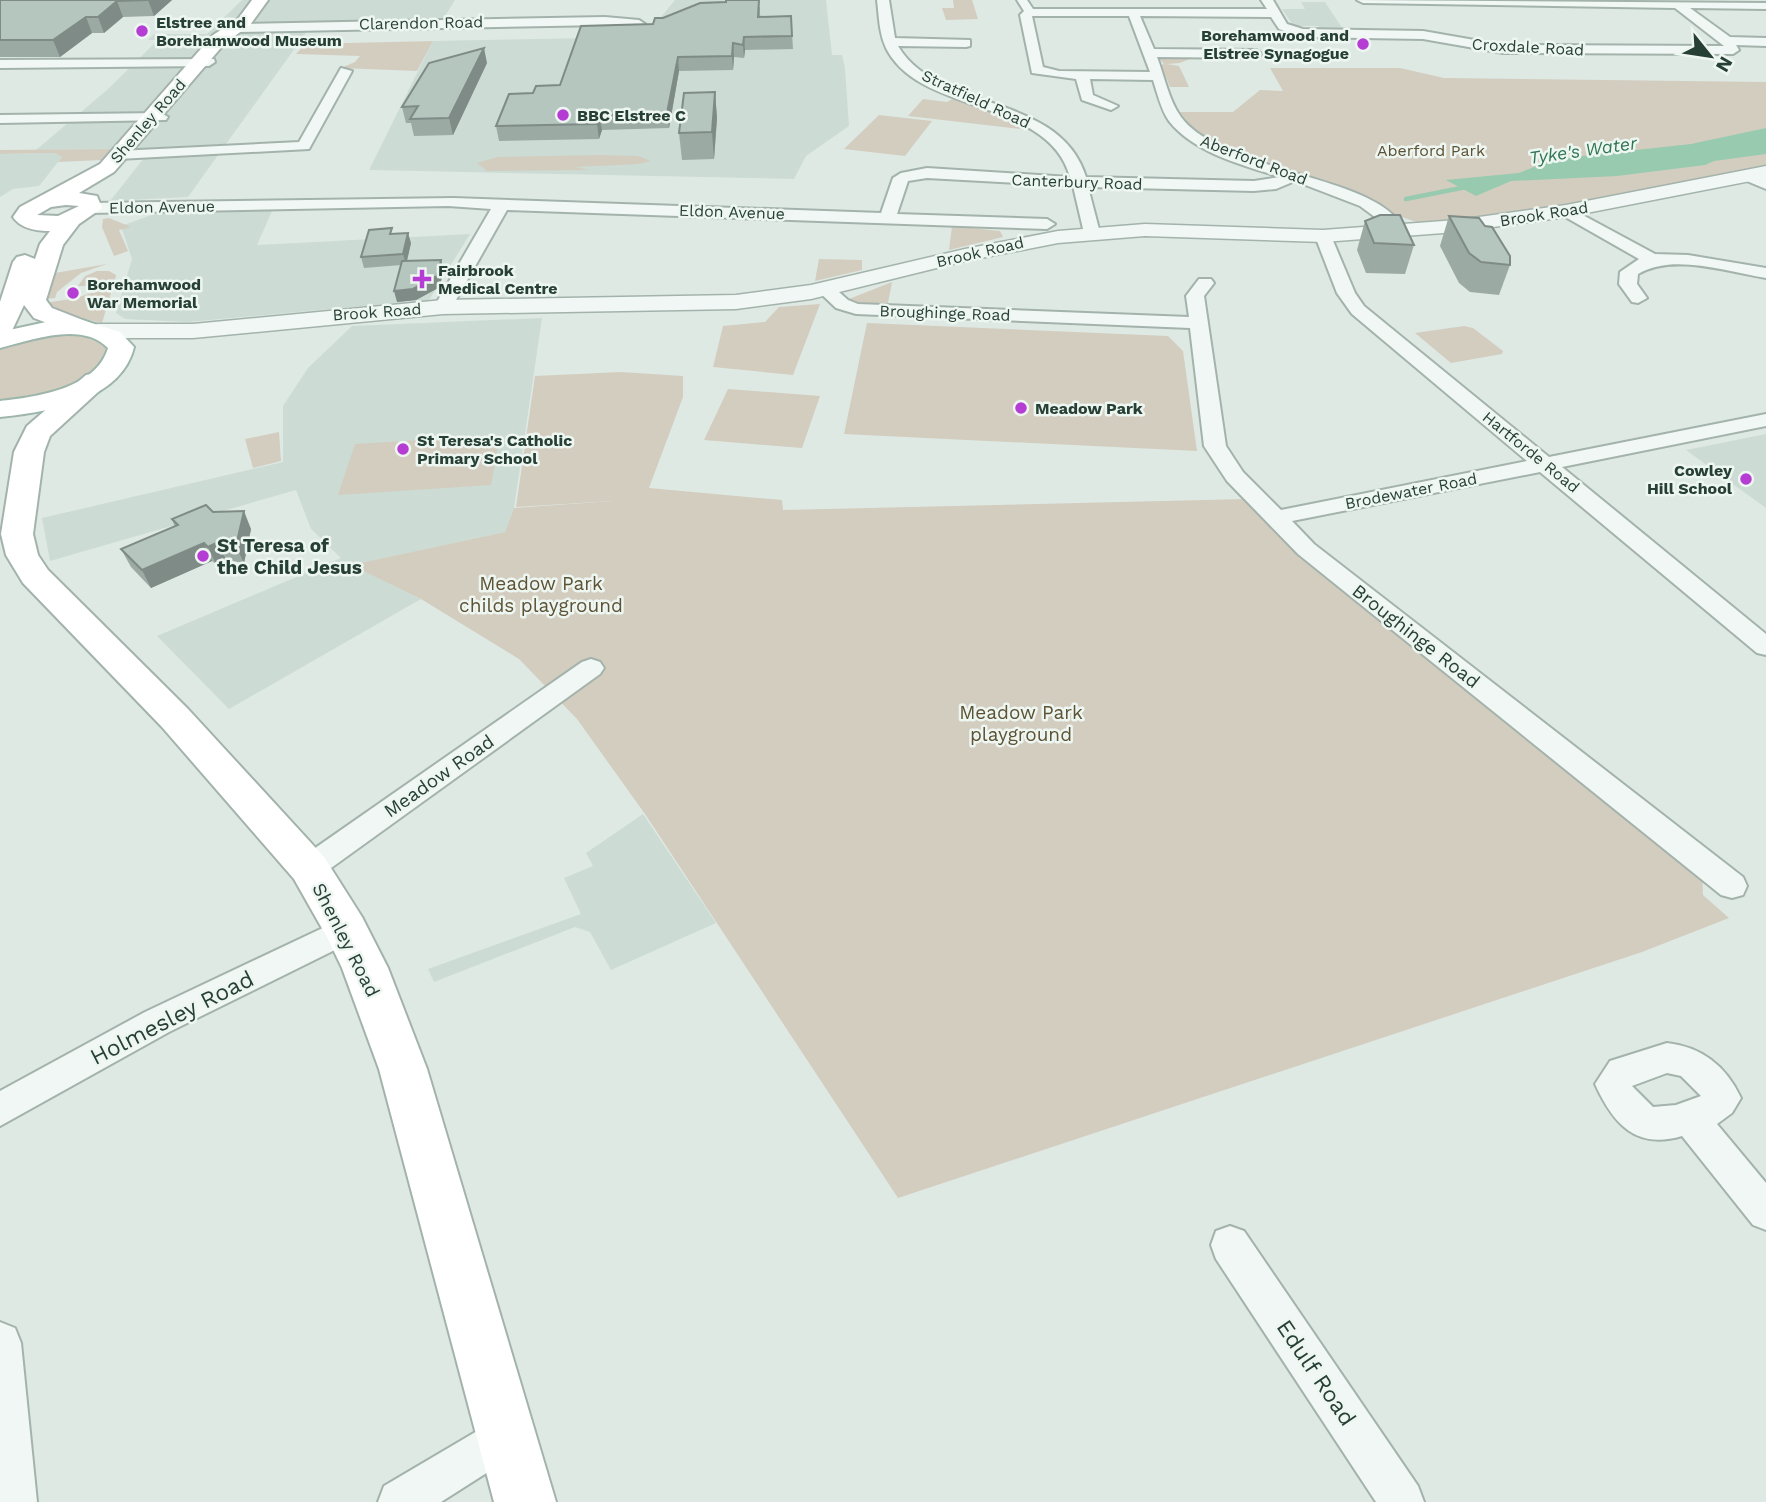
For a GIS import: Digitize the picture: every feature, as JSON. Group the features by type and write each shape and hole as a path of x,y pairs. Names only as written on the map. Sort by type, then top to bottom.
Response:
{"main road":[{"name":"Shenley Road","path":"91,330 43,313 33,300 52,244 84,210 99,186 204,62 219,39 237,28 258,2"},
{"name":"Shenley Road","path":"34,223 26,220 24,214 31,208 91,179 125,155"},
{"path":"49,201 72,198 84,210"},
{"path":"0,332 37,232 34,223 84,210"},
{"path":"0,340 48,330 91,330 109,335 121,347 117,363 96,382 14,416"},
{"path":"14,416 96,382"},
{"name":"Shenley Road","path":"14,416 29,452 16,534 27,565 175,718 309,868 365,968 403,1069 525,1502"}],"street":[{"path":"883,0 890,42 966,43"},
{"name":"Croxdale Road","path":"1267,0 1283,26 1302,33 1423,35 1503,49 1733,50 1727,41"},
{"path":"1363,0 1766,6"},
{"path":"605,21 615,4"},
{"path":"1677,4 1727,41 1766,42"},
{"path":"503,39 516,6"},
{"path":"1157,76 1051,74 1037,69 1026,7 1133,12 1275,13"},
{"name":"Aberford Road","path":"1133,12 1174,118 1183,129 1210,146 1364,201 1399,230"},
{"name":"Clarendon Road","path":"237,28 605,21 639,24"},
{"name":"Stratfield Road","path":"890,42 899,57 919,73 1008,111 1049,135 1066,152 1081,182 1092,233"},
{"path":"1149,53 1256,54"},
{"path":"0,64 204,62"},
{"path":"125,155 304,146 346,71"},
{"path":"1082,75 1087,97 1111,106"},
{"path":"0,119 156,118"},
{"name":"Canterbury Road","path":"887,219 901,178 913,174 1081,182 1266,186 1295,176"},
{"path":"1756,174 1766,184"},
{"name":"Brook Road","path":"91,330 193,331 443,307 736,302 825,289 1026,242 1092,233 1165,230 1323,236 1457,226 1566,211 1756,174"},
{"name":"Eldon Avenue","path":"84,210 449,203 746,211 1047,224"},
{"path":"443,307 501,206"},
{"path":"1566,211 1651,259 1688,260 1766,273"},
{"path":"1009,223 1009,228 1026,242"},
{"name":"Hartforde Road","path":"1323,236 1346,293 1358,310 1766,647"},
{"path":"1638,298 1628,284 1629,272 1651,259"},
{"name":"Broughinge Road","path":"1205,283 1195,296 1215,446 1236,476 1306,549 1732,886"},
{"name":"Broughinge Road","path":"825,289 842,304 856,309 1198,323"},
{"name":"Brook Road","path":"117,363 141,350 193,331"},
{"name":"Brodewater Road","path":"1275,518 1766,420"},
{"name":"Meadow Road","path":"309,868 581,683"},
{"name":"Holmesley Road","path":"0,1110 157,1023 346,930"},
{"path":"1689,1117 1766,1212"},
{"name":"Edulf Road","path":"1230,1245 1402,1502"},
{"path":"0,1343 15,1502"},
{"path":"400,1502 506,1436"}],"shaded area":[{"path":"242,0 455,0 442,21 313,23 188,197 110,201 152,148 36,150 107,90 158,40 148,40 154,34 207,34"},
{"path":"675,0 826,0 832,55 842,55 845,68 849,126 806,156 794,179 369,170 433,41 645,37"},
{"path":"1301,2 1325,2 1345,32 1322,32 1318,26 1294,26 1282,9 1305,9"},
{"path":"1766,128 1766,154 1714,161 1705,165 1617,176 1511,181 1476,196 1446,180 1519,173 1554,159 1691,144"},
{"path":"55,153 62,157 39,186 13,189 0,197 0,154"},
{"path":"272,211 257,245 470,234 429,300 188,322 125,319 116,313 132,259 121,226 160,212"},
{"name":"St Teresa's Catholic Primary School","path":"542,318 514,508 505,532 352,565 421,599 229,709 157,636 341,558 311,529 296,490 50,561 42,518 283,462 283,406 308,368 352,326"},
{"name":"Cowley Hill School","path":"1766,434 1766,508 1686,450"},
{"path":"643,814 716,923 611,970 590,932 575,927 434,982 428,969 581,914 564,878 593,866 586,853"}],"green space":[{"path":"953,0 972,0 978,19 946,20 942,8 954,8"},
{"path":"433,41 417,71 341,68 355,62 360,56 296,54 305,44"},
{"path":"1197,56 1180,63 1167,64 1179,66 1189,87 1170,87 1161,65 1164,64 1158,57"},
{"name":"Aberford Park","path":"1270,68 1400,68 1444,78 1766,82 1766,168 1652,191 1619,194 1561,209 1425,225 1393,214 1335,185 1218,144 1190,126 1180,112 1233,112 1260,90 1283,91"},
{"path":"954,98 986,109 1029,130 908,116 923,99 947,102"},
{"path":"879,115 932,121 905,156 844,149"},
{"path":"112,149 102,160 58,162 62,157 55,153 0,154 0,150"},
{"path":"638,156 651,161 575,167 589,170 487,171 477,163 497,157"},
{"path":"109,218 131,227 119,230 128,251 114,256 102,227 103,219"},
{"path":"952,226 1000,231 1003,237 949,250"},
{"path":"819,259 862,260 862,270 815,281"},
{"path":"107,264 81,273 57,292 55,298 45,299 49,277 55,273"},
{"path":"97,271 109,271 116,275 114,286 87,290 86,286 78,286 85,276"},
{"path":"892,282 888,303 859,303 849,299"},
{"path":"98,292 111,293 102,323 66,314 48,303"},
{"path":"820,304 793,375 713,367 723,326 765,322 779,307"},
{"name":"Meadow Park","path":"867,323 1168,336 1183,351 1197,451 844,434"},
{"path":"1464,326 1473,328 1503,351 1502,354 1451,363 1415,333"},
{"path":"58,335 80,335 106,346 101,361 78,382 64,389 31,398 0,402 0,347"},
{"path":"621,372 683,376 683,397 649,488 782,500 783,510 1246,499 1702,872 1703,895 1729,918 1642,952 898,1198 645,814 577,719 519,659 421,599 351,565 505,532 514,508 613,501 516,507 535,376"},
{"path":"728,389 820,396 802,448 704,440"},
{"path":"279,432 281,461 253,468 245,439"},
{"path":"500,435 491,485 338,495 355,444"}],"building":[{"path":"0,0 149,0 117,1 98,17 86,17 53,40 0,40"},
{"path":"759,0 758,17 791,16 792,36 744,37 743,45 733,43 732,56 678,57 667,113 599,115 597,124 496,126 509,94 533,93 536,86 560,85 581,26 653,24 655,18 663,18 700,3"},
{"path":"484,48 449,118 410,119 418,106 402,107 429,63"},
{"path":"715,92 712,132 679,133 684,93"},
{"path":"1380,215 1400,215 1414,245 1374,243 1365,221"},
{"path":"1449,216 1479,218 1485,226 1492,227 1510,256 1510,265 1481,262 1469,253"},
{"path":"392,228 390,234 408,233 403,254 361,257 369,230"},
{"path":"441,260 437,276 413,289 394,291 402,261"},
{"path":"206,505 213,512 244,511 236,546 218,542 208,547 204,543 142,570 121,549 178,525 172,519"}],"waterway":[{"name":"Tyke's Water","path":"1406,199 1471,186"}],"place":[{"name":"Elstree and Borehamwood Museum","path":"142,31"},
{"name":"Borehamwood and Elstree Synagogue","path":"1363,44"},
{"name":"BBC Elstree C","path":"563,115"},
{"name":"Fairbrook Medical Centre","path":"422,279"},
{"name":"Borehamwood War Memorial","path":"73,293"},
{"name":"Meadow Park","path":"1021,408"},
{"name":"St Teresa's Catholic Primary School","path":"403,449"},
{"name":"Cowley Hill School","path":"1746,479"},
{"name":"St Teresa of the Child Jesus","path":"203,556"}],"park label":[{"name":"Meadow Park childs playground","path":"541,594"},
{"name":"Meadow Park playground","path":"1021,723"}]}
